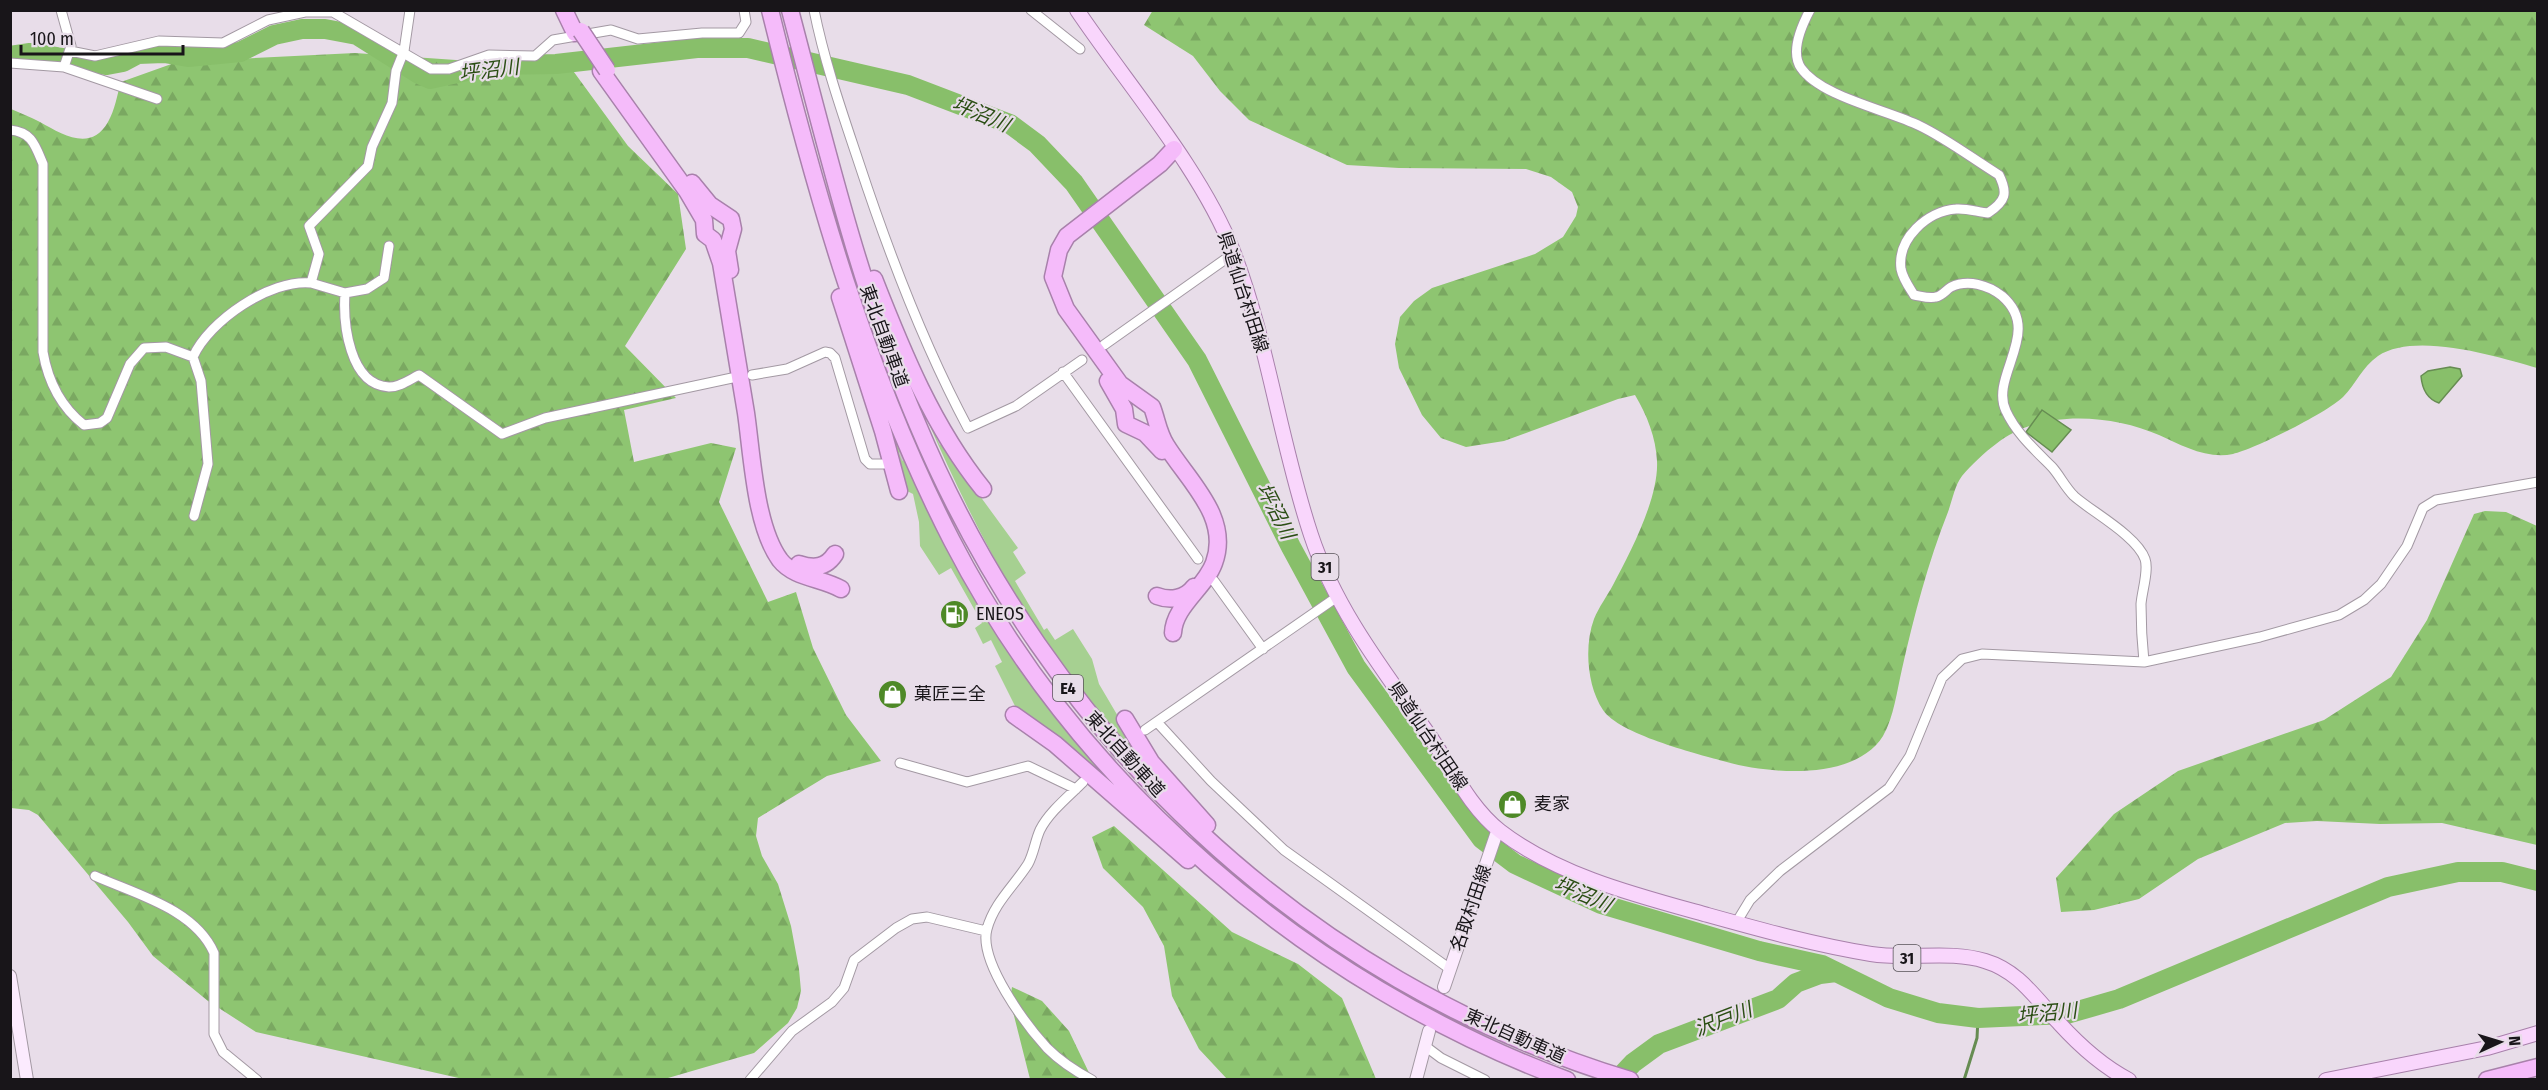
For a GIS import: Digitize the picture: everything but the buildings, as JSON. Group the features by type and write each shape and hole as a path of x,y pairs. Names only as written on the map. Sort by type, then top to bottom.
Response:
{"highway":[{"path":"564,10 687,191 704,220 705,234 713,240 721,263 760,504 772,546 781,561 791,570 827,581 841,589"},
{"path":"570,10 578,32"},
{"name":"東北自動車道","path":"770,10 792,99 840,263 872,360 929,495 983,595 1052,696 1088,743 1127,787 1248,898 1339,952 1466,1015 1521,1041 1630,1080"},
{"name":"東北自動車道","path":"790,10 860,272 888,350 945,486 998,586 1064,683 1139,774 1256,883 1401,1001 1460,1034 1568,1080"},
{"path":"604,70 695,188 710,205 731,219 733,229 727,251 769,521 782,549 794,561 812,567 823,566 830,562 835,554"},
{"path":"812,96 868,263 897,338 950,445 983,489"},
{"path":"792,99 798,153 847,322 893,466 898,491"},
{"path":"1157,596 1167,600 1190,592 1209,559 1211,537 1194,494 1151,439 1126,424 1119,398 1060,313 1049,291 1046,274 1048,258 1053,245 1075,223 1105,198 1160,164 1174,148"},
{"path":"1075,223 1059,250 1054,265 1055,286 1066,309 1120,384 1152,407 1155,425 1166,445 1206,501 1218,536 1218,551 1213,566 1202,585 1182,609 1173,625 1173,633"},
{"path":"1014,715 1055,744 1139,819 1235,897 1290,938 1339,952"},
{"path":"1125,719 1151,762 1209,827 1266,878 1316,915 1339,952"},
{"path":"2487,1080 2538,1067"}],"main road":[{"name":"県道仙台村田線","path":"1077,10 1174,148 1221,223 1234,253 1311,536 1334,599 1472,801 1497,832 1607,887 1736,923 1867,953 1897,957 1958,956 1983,960 2001,967 2028,987 2058,1023 2104,1064 2129,1080"},
{"name":"名取村田線","path":"1444,987 1497,832"},
{"path":"10,976 27,1080"},
{"path":"1416,1080 1429,1031"},
{"path":"2326,1080 2487,1048 2538,1033"}],"street":[{"path":"61,10 67,59"},
{"path":"311,284 319,254 309,226 368,166 372,147 392,103 410,10"},
{"path":"10,63 95,56 159,41 223,43 267,20 305,12 333,12 401,58 431,69 449,69 489,54 536,56 553,40 611,30 638,39 702,33 739,33 746,22 744,10"},
{"path":"814,10 831,85 902,285 964,429 1016,406 1082,360"},
{"path":"1031,10 1080,49"},
{"path":"1810,10 1797,44 1799,65 1809,75 1827,88 1922,126 1999,175 2005,188 2005,198 1999,206 1988,213 1957,208 1938,213 1924,221 1907,240 1901,269 1914,295 1937,297 1952,287 1972,283 1989,287 2004,298 2012,310 2017,322 2017,344 2002,392 2003,404 2029,444 2073,495 2127,538 2144,556 2146,564 2142,584 2141,631 2144,662"},
{"path":"67,59 157,99"},
{"path":"10,130 23,131 31,137 43,164 43,352 60,402 84,425 100,423 107,418 130,364 144,348 166,347 193,357"},
{"path":"194,516 208,464 201,381 193,357 207,333 234,311 283,287 302,282 345,293 367,289 384,278 390,246"},
{"path":"1104,345 1234,253"},
{"path":"345,293 345,320 356,363 364,375 376,385 391,387 419,375 502,434 545,418 732,378"},
{"path":"752,375 787,369 825,352 830,353 835,358 865,459 870,464 884,464"},
{"path":"1063,372 1198,560"},
{"path":"1736,923 1750,900 1780,871 1889,788 1910,756 1942,678 1962,659 1982,654 2144,662 2260,636 2350,610 2381,584 2407,546 2423,508 2448,497 2538,482"},
{"path":"1214,581 1263,649"},
{"path":"1145,730 1334,599"},
{"path":"1157,722 1211,782 1284,850 1450,969"},
{"path":"900,763 967,782 1028,766 1079,786 1041,829 1029,863 997,904 986,931 988,958 992,968 1026,1021 1047,1048 1066,1065 1092,1080"},
{"path":"95,876 166,907 190,922 209,941 214,953 214,1034 222,1052 257,1080"},
{"path":"750,1080 792,1031 832,1002 844,988 855,960 896,928 912,919 927,917 986,931"},
{"path":"1425,1046 1441,1058 1485,1080"}],"shaded area":[{"path":"2450,367 2460,369 2462,376 2439,403 2431,399 2426,392 2421,376 2428,371"},
{"path":"2042,410 2071,430 2052,452 2026,432"},
{"path":"926,417 1018,548 1013,552 1026,573 1015,581 1044,630 1047,628 1055,640 1073,629 1092,659 1099,684 1142,757 1122,739 1092,704 1042,637 979,530"},
{"path":"889,424 908,465 1055,713 1104,776 1017,710 995,666 1002,662 991,640 983,644 975,628 982,623 951,568 939,575 920,546 919,522 913,494 905,490"}],"green space":[{"path":"1153,10 2537,11 2537,368 2457,348 2413,346 2394,349 2372,360 2343,397 2323,412 2257,445 2233,454 2214,455 2195,451 2140,428 2098,419 2054,420 2013,433 1978,459 1957,484 1922,589 1893,712 1883,736 1870,751 1852,761 1831,768 1786,771 1742,766 1658,742 1624,727 1603,710 1593,689 1588,653 1594,619 1642,525 1656,476 1657,461 1653,435 1635,395 1618,399 1504,441 1466,447 1441,438 1422,415 1399,368 1395,344 1400,317 1414,301 1432,288 1535,254 1563,237 1576,216 1578,207 1572,192 1551,177 1526,169 1399,168 1347,165 1249,120 1220,91 1193,56 1144,25"},
{"path":"355,53 571,68 628,146 678,194 686,249 625,346 676,398 624,410 634,462 711,443 736,448 719,502 768,602 796,592 813,648 846,715 881,761 827,776 758,818 756,836 762,856 778,884 791,926 801,991 797,1008 788,1023 754,1053 668,1078 463,1079 256,1032 208,1001 153,956 128,922 38,815 29,810 11,808 11,109 67,136 85,139 101,131 108,122 121,82 177,62"},
{"path":"2485,511 2506,512 2537,526 2537,845 2442,823 2380,824 2317,821 2285,823 2198,859 2139,899 2094,910 2061,912 2056,878 2114,814 2178,771 2324,720 2391,677 2427,620 2474,514"},
{"path":"1114,826 1232,932 1298,964 1342,998 1376,1079 1227,1079 1199,1049 1172,996 1164,946 1143,907 1103,868 1092,837"},
{"path":"1012,987 1042,1001 1069,1031 1092,1079 1030,1079 1010,1000"}],"waterway":[{"name":"坪沼川","path":"10,56 30,53 107,65 123,62 138,54 164,53 188,57 240,52 274,35 302,29 325,29 357,35 430,79 494,65 556,64 697,48 748,48 908,85 1010,124 1037,144 1074,183 1197,360 1291,547 1356,667 1482,839 1515,864 1601,904 1759,951 1822,965 1889,998 1938,1013 1978,1018 2067,1014 2119,999 2388,887 2458,872 2502,872 2538,881"},
{"name":"沢戸川","path":"1617,1080 1633,1063 1659,1044 1778,999 1796,983 1820,974 1836,972"},
{"path":"1964,1080 1977,1038 1978,1018"}],"tunnel":[{"path":"888,462 950,436"},
{"path":"1089,777 1139,735"}],"place":[{"name":"ENEOS","path":"955,614"},
{"name":"菓匠三全","path":"893,694"},
{"name":"麦家","path":"1513,804"}]}
